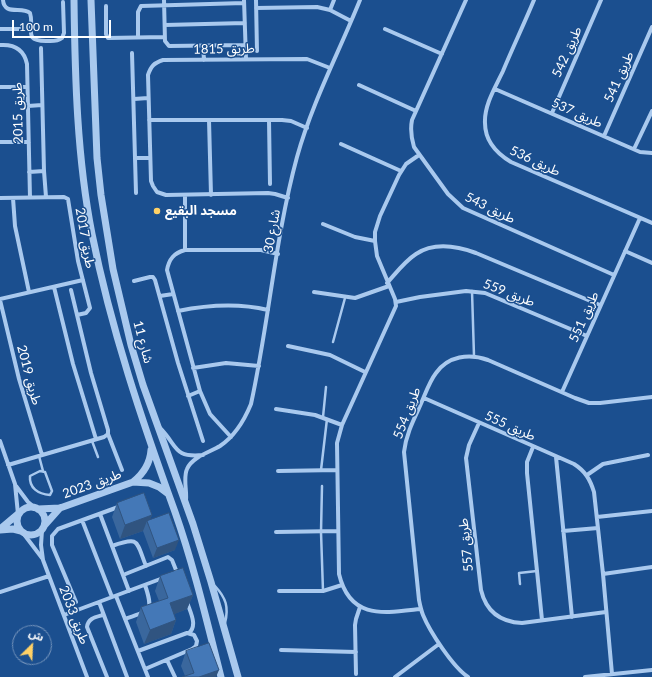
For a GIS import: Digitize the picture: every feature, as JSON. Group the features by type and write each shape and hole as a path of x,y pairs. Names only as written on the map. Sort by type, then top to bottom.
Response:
{"street":[{"path":"3,0 3,5 8,10 29,12 31,17 32,37 36,41 56,41 62,38 64,33 63,2"},
{"path":"256,0 257,51"},
{"path":"330,10 334,0"},
{"name":"شارع 30","path":"186,501 187,469 191,463 221,445 231,437 249,410 259,366 288,198 297,156 330,68 360,0"},
{"name":"طريق 543","path":"466,0 412,120 410,129 414,147 448,194 463,208 614,275"},
{"name":"طريق 536","path":"534,0 486,111 486,132 489,141 494,150 502,157 652,223"},
{"name":"طريق 542","path":"552,113 601,0"},
{"name":"شارع 11","path":"73,2 78,120 92,233 107,298 122,353 151,448 175,512 221,677"},
{"name":"شارع 11","path":"92,2 97,158 106,232 121,306 143,385 186,501 238,677"},
{"path":"164,2 164,37 165,43 169,46 245,45"},
{"path":"138,37 139,8 145,5 164,2 244,2 246,59"},
{"path":"106,6 107,36 110,38 164,37"},
{"path":"256,8 310,6 330,10 351,21"},
{"path":"165,25 245,23"},
{"name":"طريق 541","path":"604,136 652,27"},
{"path":"0,29 31,29"},
{"path":"385,29 442,54"},
{"name":"طريق 2015","path":"0,45 12,46 23,52 27,64 30,198"},
{"path":"203,46 204,60"},
{"path":"41,48 46,197"},
{"path":"132,53 136,193"},
{"name":"طريق 1815","path":"288,198 282,195 268,193 185,196 166,195 157,192 152,186 149,158 148,76 154,63 163,60 307,59 330,68"},
{"path":"359,85 416,111"},
{"path":"0,87 27,87"},
{"name":"طريق 537","path":"495,88 640,152 652,153"},
{"path":"134,99 148,98"},
{"path":"28,106 42,106"},
{"path":"634,149 652,111"},
{"path":"149,120 287,120 307,128"},
{"path":"209,120 211,195"},
{"path":"269,120 270,184"},
{"path":"0,142 28,142"},
{"path":"341,144 401,170"},
{"path":"419,155 412,159 401,170 379,220 375,241 377,256 396,302 395,309 342,425 337,443 337,470 339,574 342,585 351,600 360,607 388,613 420,609"},
{"path":"135,158 149,158"},
{"path":"29,172 44,171"},
{"path":"185,196 185,250"},
{"name":"طريق 2017","path":"0,198 64,197 69,201 75,242 90,308 86,313 77,315"},
{"path":"13,198 15,226 29,292"},
{"name":"طريق 551","path":"562,392 640,218"},
{"path":"323,224 355,237 375,241"},
{"path":"314,292 344,298 355,298 388,285 405,264 416,254 440,246 452,246 465,248 600,305"},
{"path":"231,437 210,414 200,391 167,270 168,263 172,256 185,250 261,250 278,254"},
{"path":"625,251 652,263"},
{"path":"134,281 153,277 155,280 188,396 203,442"},
{"path":"0,299 83,280"},
{"path":"54,287 94,440"},
{"path":"71,290 108,434 122,470"},
{"name":"طريق 559","path":"396,302 420,297 472,291 485,293 587,336"},
{"path":"160,296 173,294"},
{"name":"طريق 2019","path":"0,299 40,456"},
{"path":"178,311 204,307 238,306 268,310"},
{"path":"288,346 330,355 365,372"},
{"name":"طريق 554","path":"468,677 458,669 439,644 420,609 404,452 407,435 433,377 441,367 449,361 457,358 474,356 488,360 575,398 590,402 600,403 652,397"},
{"path":"193,368 226,363 259,366"},
{"path":"188,396 200,391"},
{"name":"طريق 555","path":"424,398 574,464 587,475"},
{"path":"276,409 325,417 342,425"},
{"name":"طريق 557","path":"479,423 469,445 466,458 481,590 483,598 492,612 506,620 522,623 606,612"},
{"path":"159,427 176,449 182,454 189,456 203,455"},
{"path":"8,465 104,437 108,434"},
{"path":"0,440 15,484 18,514 17,523 22,532"},
{"path":"533,447 527,462 527,473 542,620"},
{"name":"طريق 2023","path":"36,508 60,508 133,482 141,475 147,466 151,448"},
{"path":"612,674 594,492 587,475 603,464 648,455"},
{"path":"556,457 572,616"},
{"path":"278,471 337,470"},
{"name":"طريق 2023","path":"133,482 149,483 159,487 167,493"},
{"path":"0,529 13,529 28,535 33,535 43,528 44,517 28,502 15,484"},
{"path":"76,602 52,544 51,539 53,533 58,529 125,504"},
{"path":"0,529 26,508 36,508"},
{"name":"طريق 2023","path":"43,528 52,515 60,508"},
{"path":"597,517 652,511"},
{"path":"100,514 129,591"},
{"path":"82,520 125,619 148,677"},
{"name":"طريق 2033","path":"43,528 41,545 43,560 87,677"},
{"path":"563,531 598,528"},
{"path":"276,532 338,531"},
{"name":"طريق 2033","path":"22,532 43,560"},
{"path":"112,546 128,540 135,542 138,545 146,566"},
{"path":"123,575 168,557 172,560 179,580"},
{"path":"603,574 652,567"},
{"path":"64,615 177,573"},
{"path":"0,592 49,576"},
{"path":"125,619 144,612 148,608 150,601 145,585"},
{"path":"279,590 323,591 342,585"},
{"path":"138,651 189,633 193,629 194,624 184,594"},
{"path":"99,602 127,677"},
{"path":"356,674 356,618 360,607"},
{"path":"104,615 91,619 88,622 87,627 107,677"},
{"path":"145,669 194,648 197,644 196,639 194,635 189,633"},
{"path":"395,677 439,644"},
{"path":"281,650 356,652"},
{"path":"167,660 175,677"},
{"path":"585,677 652,670"}],"lane":[{"path":"472,291 474,356"},
{"path":"333,342 344,298"},
{"path":"321,470 326,387"},
{"path":"94,440 98,457"},
{"path":"40,456 43,471 46,474 52,491 50,495 35,490 29,478 31,474 43,471"},
{"path":"322,486 321,532 323,591"},
{"path":"520,584 519,573 538,571"}],"building":[{"path":"144,493 152,515 125,525 117,503"},
{"path":"169,513 179,540 157,548 147,521"},
{"path":"183,568 193,595 170,603 176,620 150,630 141,607 168,598 160,576"},
{"path":"209,643 219,670 199,677 182,677 194,673 186,651"}],"place":[{"name":"مسجد البقيع","path":"157,211"}]}
